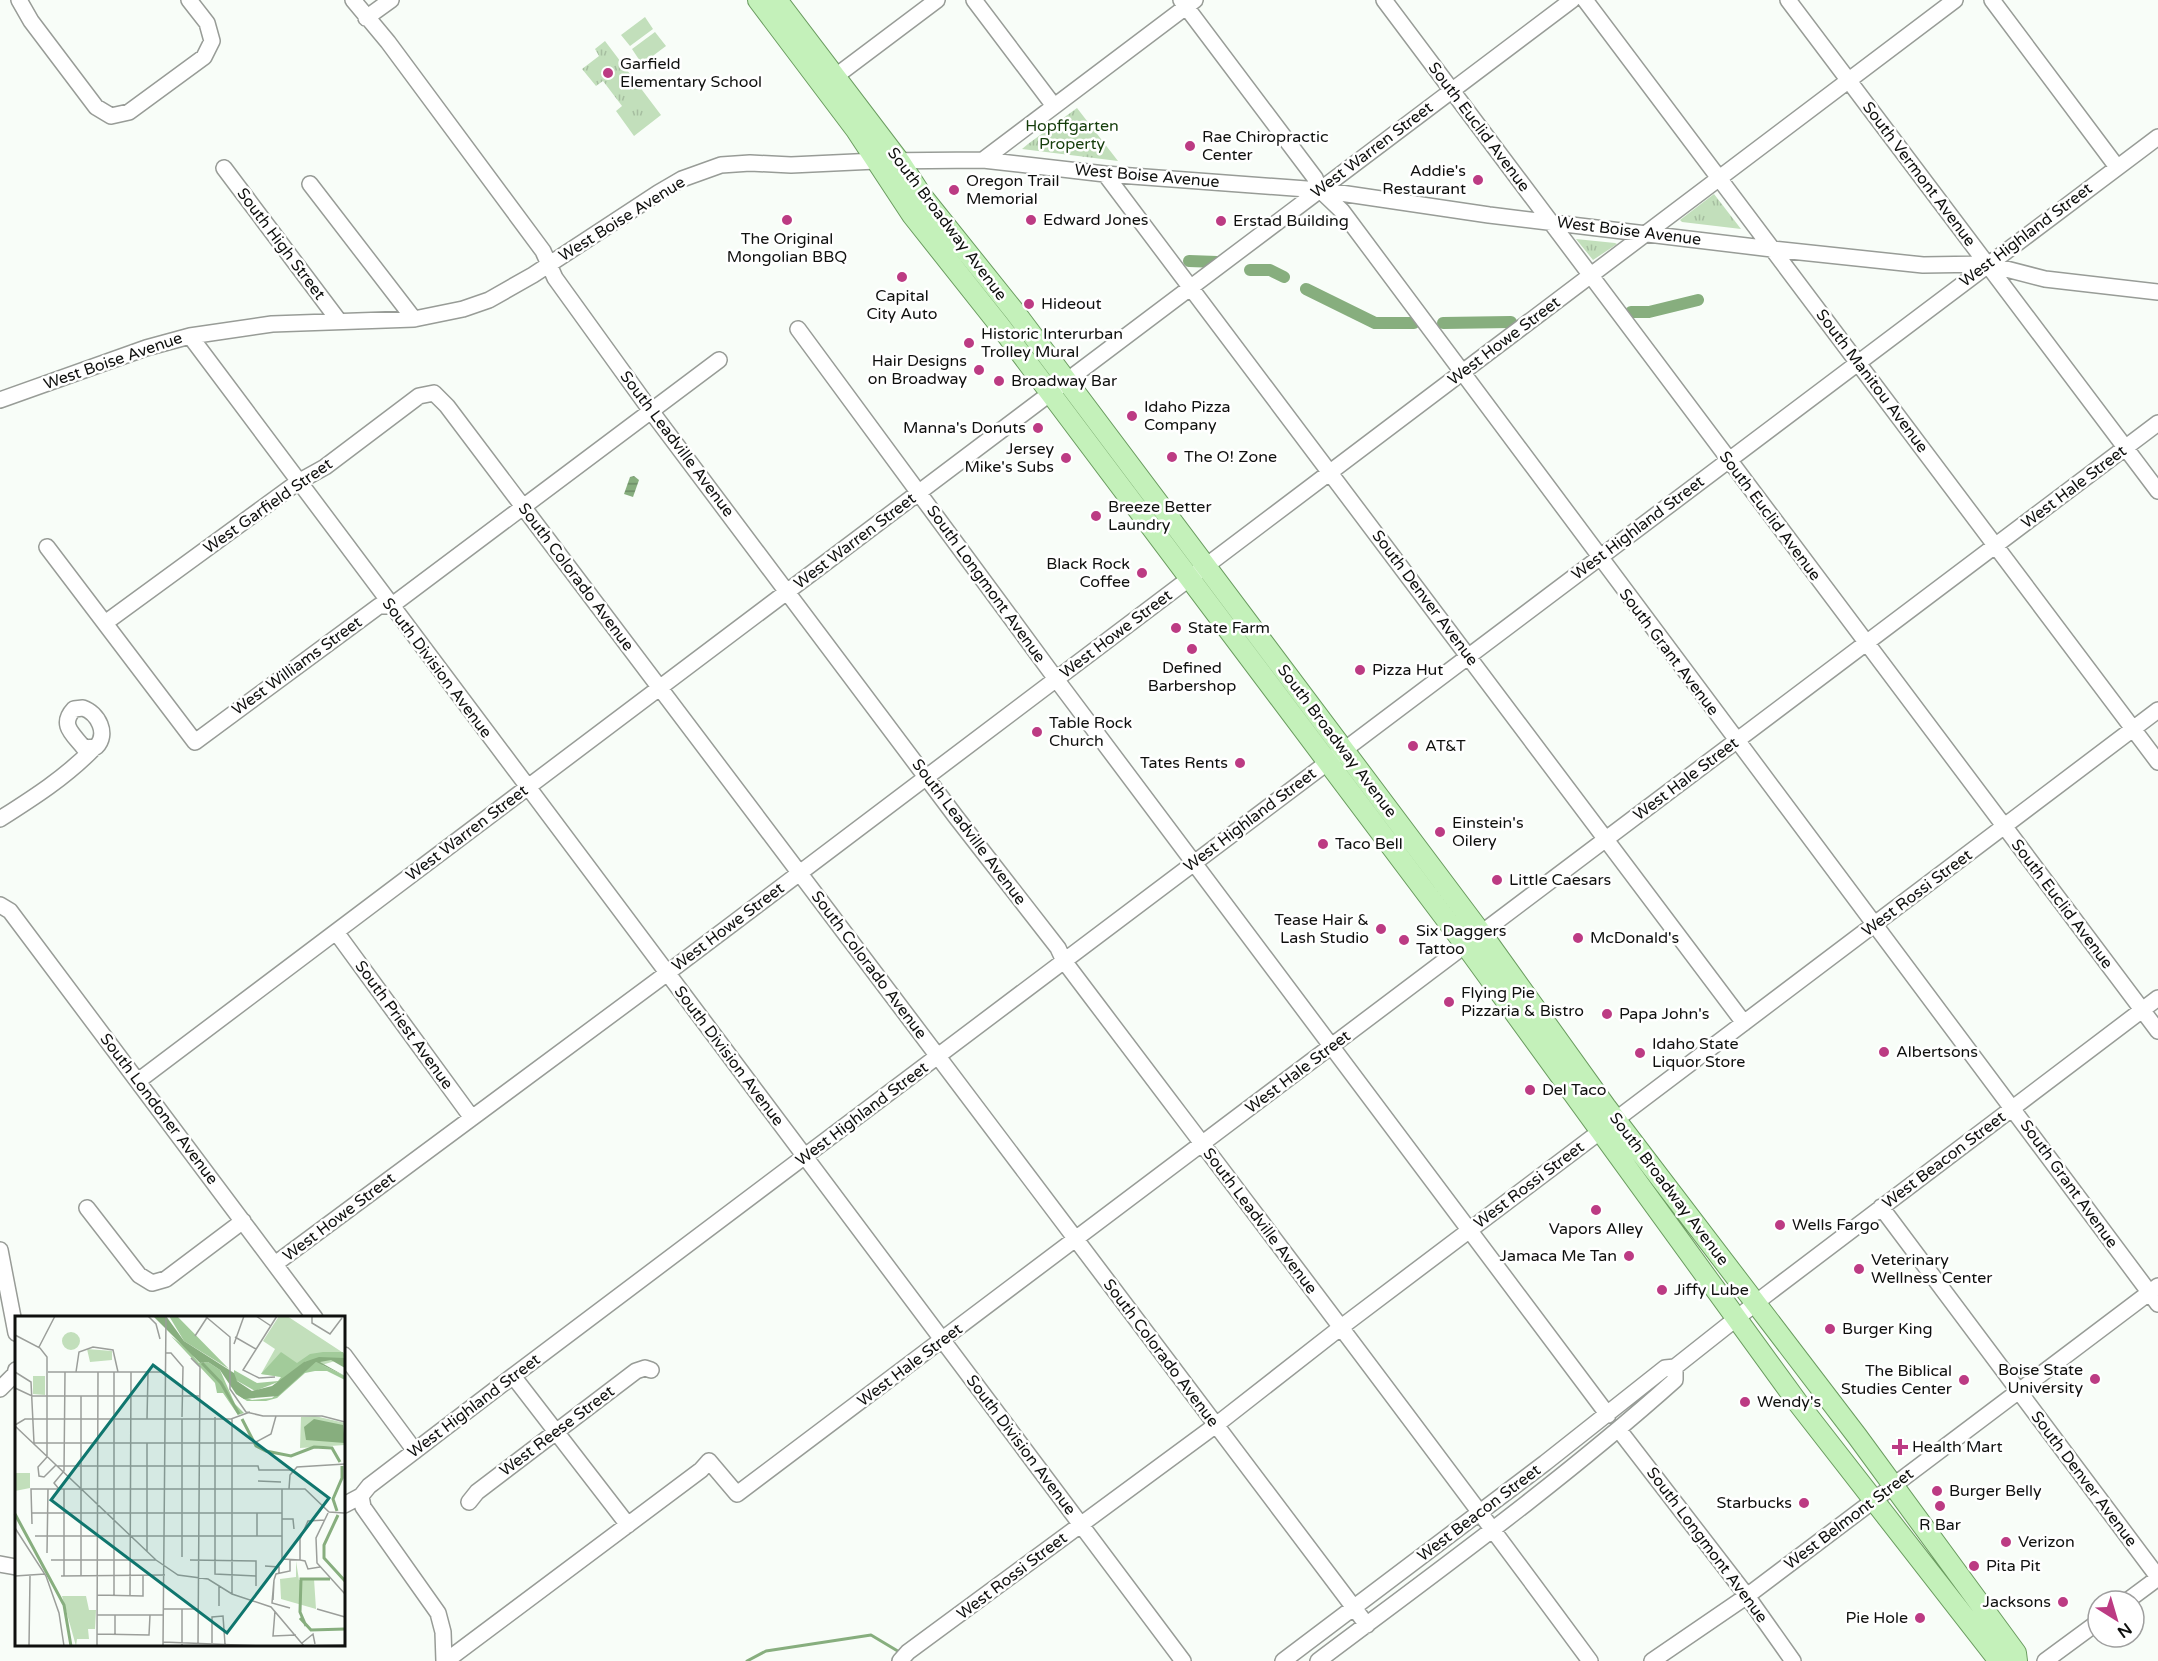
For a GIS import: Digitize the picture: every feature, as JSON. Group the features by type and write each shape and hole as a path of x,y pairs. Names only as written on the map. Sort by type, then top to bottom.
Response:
{"main road":[{"name":"South Broadway Avenue","path":"758,0 900,162 922,196 1016,312 1482,933 1616,1119 2011,1645 2016,1653 2017,1661"},
{"name":"South Broadway Avenue","path":"777,0 830,81 876,161 912,215 1051,393 1466,946 1824,1437 1999,1661"}],"street":[{"path":"19,0 31,21 96,107 111,116 129,112 204,57 212,41 207,23 189,0"},
{"name":"South Leadville Avenue","path":"352,0 388,42 543,251 555,278 651,411 1058,948 1064,961 1590,1661"},
{"path":"366,18 391,0"},
{"path":"830,81 937,0"},
{"path":"974,0 1054,106"},
{"name":"South Euclid Avenue","path":"1384,0 2158,1031"},
{"name":"West Warren Street","path":"138,1081 1572,0"},
{"name":"South Manitou Avenue","path":"1585,0 2158,762"},
{"name":"South Vermont Avenue","path":"1788,0 2158,491"},
{"name":"West Howe Street","path":"275,1264 667,973 1954,0"},
{"path":"1992,0 2117,167"},
{"path":"983,160 1187,2"},
{"name":"South Grant Avenue","path":"1187,2 1315,178 1320,190 1342,211 1461,374 1874,925 2155,1294"},
{"name":"West Highland Street","path":"345,1504 361,1496 369,1486 513,1376 2158,137"},
{"name":"West Boise Avenue","path":"0,400 146,348 190,336 272,324 414,319 464,309 489,300 549,265 682,179 721,165 750,162 821,165 876,161 983,160 1105,174 1320,190 1489,215 1772,249 1923,265 1987,264 2045,279 2158,292"},
{"name":"South High Street","path":"224,168 339,321"},
{"name":"South Denver Avenue","path":"1105,174 1744,1023"},
{"path":"310,184 414,319"},
{"name":"South Longmont Avenue","path":"798,329 1056,679 1608,1414"},
{"name":"South Division Avenue","path":"190,336 1183,1661"},
{"name":"West Williams Street","path":"105,623 195,742 379,606 391,606 719,360"},
{"name":"West Garfield Street","path":"105,623 298,482 326,467 419,396 434,393"},
{"name":"South Colorado Avenue","path":"434,393 447,406 1367,1625"},
{"name":"West Hale Street","path":"445,1661 701,1470 709,1461 737,1494 2158,423"},
{"path":"47,547 105,623"},
{"name":"West Rossi Street","path":"900,1661 918,1645 1216,1425 1340,1328 2158,710"},
{"path":"0,819 42,792 76,766 94,748"},
{"name":"South Londoner Avenue","path":"0,905 10,911 314,1316"},
{"name":"South Priest Avenue","path":"336,932 472,1118"},
{"name":"West Beacon Street","path":"1282,1661 1480,1512 1665,1368 1675,1367 1881,1207 2158,998"},
{"name":"South Denver Avenue","path":"1881,1207 2158,1577"},
{"path":"87,1208 139,1275 152,1283 166,1279 243,1221"},
{"path":"0,1250 15,1328"},
{"name":"West Belmont Street","path":"1652,1661 1747,1596 2019,1391 2155,1294"},
{"path":"345,1356 415,1451"},
{"name":"West Beacon Street","path":"1318,1661 1560,1478 1619,1430 1675,1380 1675,1367"},
{"name":"West Reese Street","path":"469,1502 477,1492 636,1371 645,1368 651,1370"},
{"path":"0,1389 15,1374"},
{"path":"513,1376 628,1525"},
{"name":"South Longmont Avenue","path":"1619,1430 1747,1596 1793,1661"},
{"path":"361,1496 363,1507 438,1613 443,1632 445,1661"},
{"path":"0,1564 15,1567"},
{"path":"2142,1589 2158,1577"},
{"path":"2045,1661 2086,1631"}],"green space":[{"path":"645,17 653,29 630,46 621,35"},
{"path":"655,32 666,46 642,64 632,49"},
{"path":"605,41 661,115 634,136 616,111 622,106 603,81 596,86 582,69 599,56 595,49"},
{"name":"Hopffgarten Property","path":"1077,108 1118,161 1022,149 1028,144"},
{"path":"1714,194 1741,229 1680,220"},
{"path":"1576,239 1615,243 1617,244 1593,260"}],"shaded area":[{"path":"634,476 639,480 633,497 624,494 630,477"}],"waterway":[{"path":"1189,261 1217,262"},
{"path":"1250,270 1270,270 1284,277"},
{"path":"1306,289 1375,323 1414,323"},
{"path":"1631,312 1649,312 1698,300"},
{"path":"1443,323 1511,322"},
{"path":"747,1661 766,1651 871,1635 901,1653"}],"place":[{"name":"Garfield Elementary School","path":"608,73"},
{"name":"Rae Chiropractic Center","path":"1190,146"},
{"name":"Addie's Restaurant","path":"1478,180"},
{"name":"Oregon Trail Memorial","path":"954,190"},
{"name":"The Original Mongolian BBQ","path":"787,220"},
{"name":"Edward Jones","path":"1031,220"},
{"name":"Erstad Building","path":"1221,221"},
{"name":"Capital City Auto","path":"902,277"},
{"name":"Hideout","path":"1029,304"},
{"name":"Historic Interurban Trolley Mural","path":"969,343"},
{"name":"Hair Designs on Broadway","path":"979,370"},
{"name":"Broadway Bar","path":"999,381"},
{"name":"Idaho Pizza Company","path":"1132,416"},
{"name":"Manna's Donuts","path":"1038,428"},
{"name":"The O! Zone","path":"1172,457"},
{"name":"Jersey Mike's Subs","path":"1066,458"},
{"name":"Breeze Better Laundry","path":"1096,516"},
{"name":"Black Rock Coffee","path":"1142,573"},
{"name":"State Farm","path":"1176,628"},
{"name":"Defined Barbershop","path":"1192,649"},
{"name":"Pizza Hut","path":"1360,670"},
{"name":"Table Rock Church","path":"1037,732"},
{"name":"AT&T","path":"1413,746"},
{"name":"Tates Rents","path":"1240,763"},
{"name":"Einstein's Oilery","path":"1440,832"},
{"name":"Taco Bell","path":"1323,844"},
{"name":"Little Caesars","path":"1497,880"},
{"name":"Tease Hair & Lash Studio","path":"1381,929"},
{"name":"McDonald's","path":"1578,938"},
{"name":"Six Daggers Tattoo","path":"1404,940"},
{"name":"Flying Pie Pizzaria & Bistro","path":"1449,1002"},
{"name":"Papa John's","path":"1607,1014"},
{"name":"Albertsons","path":"1884,1052"},
{"name":"Idaho State Liquor Store","path":"1640,1053"},
{"name":"Del Taco","path":"1530,1090"},
{"name":"Vapors Alley","path":"1596,1210"},
{"name":"Wells Fargo","path":"1780,1225"},
{"name":"Jamaca Me Tan","path":"1629,1256"},
{"name":"Veterinary Wellness Center","path":"1859,1269"},
{"name":"Jiffy Lube","path":"1662,1290"},
{"name":"Burger King","path":"1830,1329"},
{"name":"Boise State University","path":"2095,1379"},
{"name":"The Biblical Studies Center","path":"1964,1380"},
{"name":"Wendy's","path":"1745,1402"},
{"name":"Health Mart","path":"1900,1447"},
{"name":"Burger Belly","path":"1937,1491"},
{"name":"Starbucks","path":"1804,1503"},
{"name":"R Bar","path":"1940,1506"},
{"name":"Verizon","path":"2006,1542"},
{"name":"Pita Pit","path":"1974,1566"},
{"name":"Jacksons","path":"2063,1602"},
{"name":"Pie Hole","path":"1920,1618"}]}
